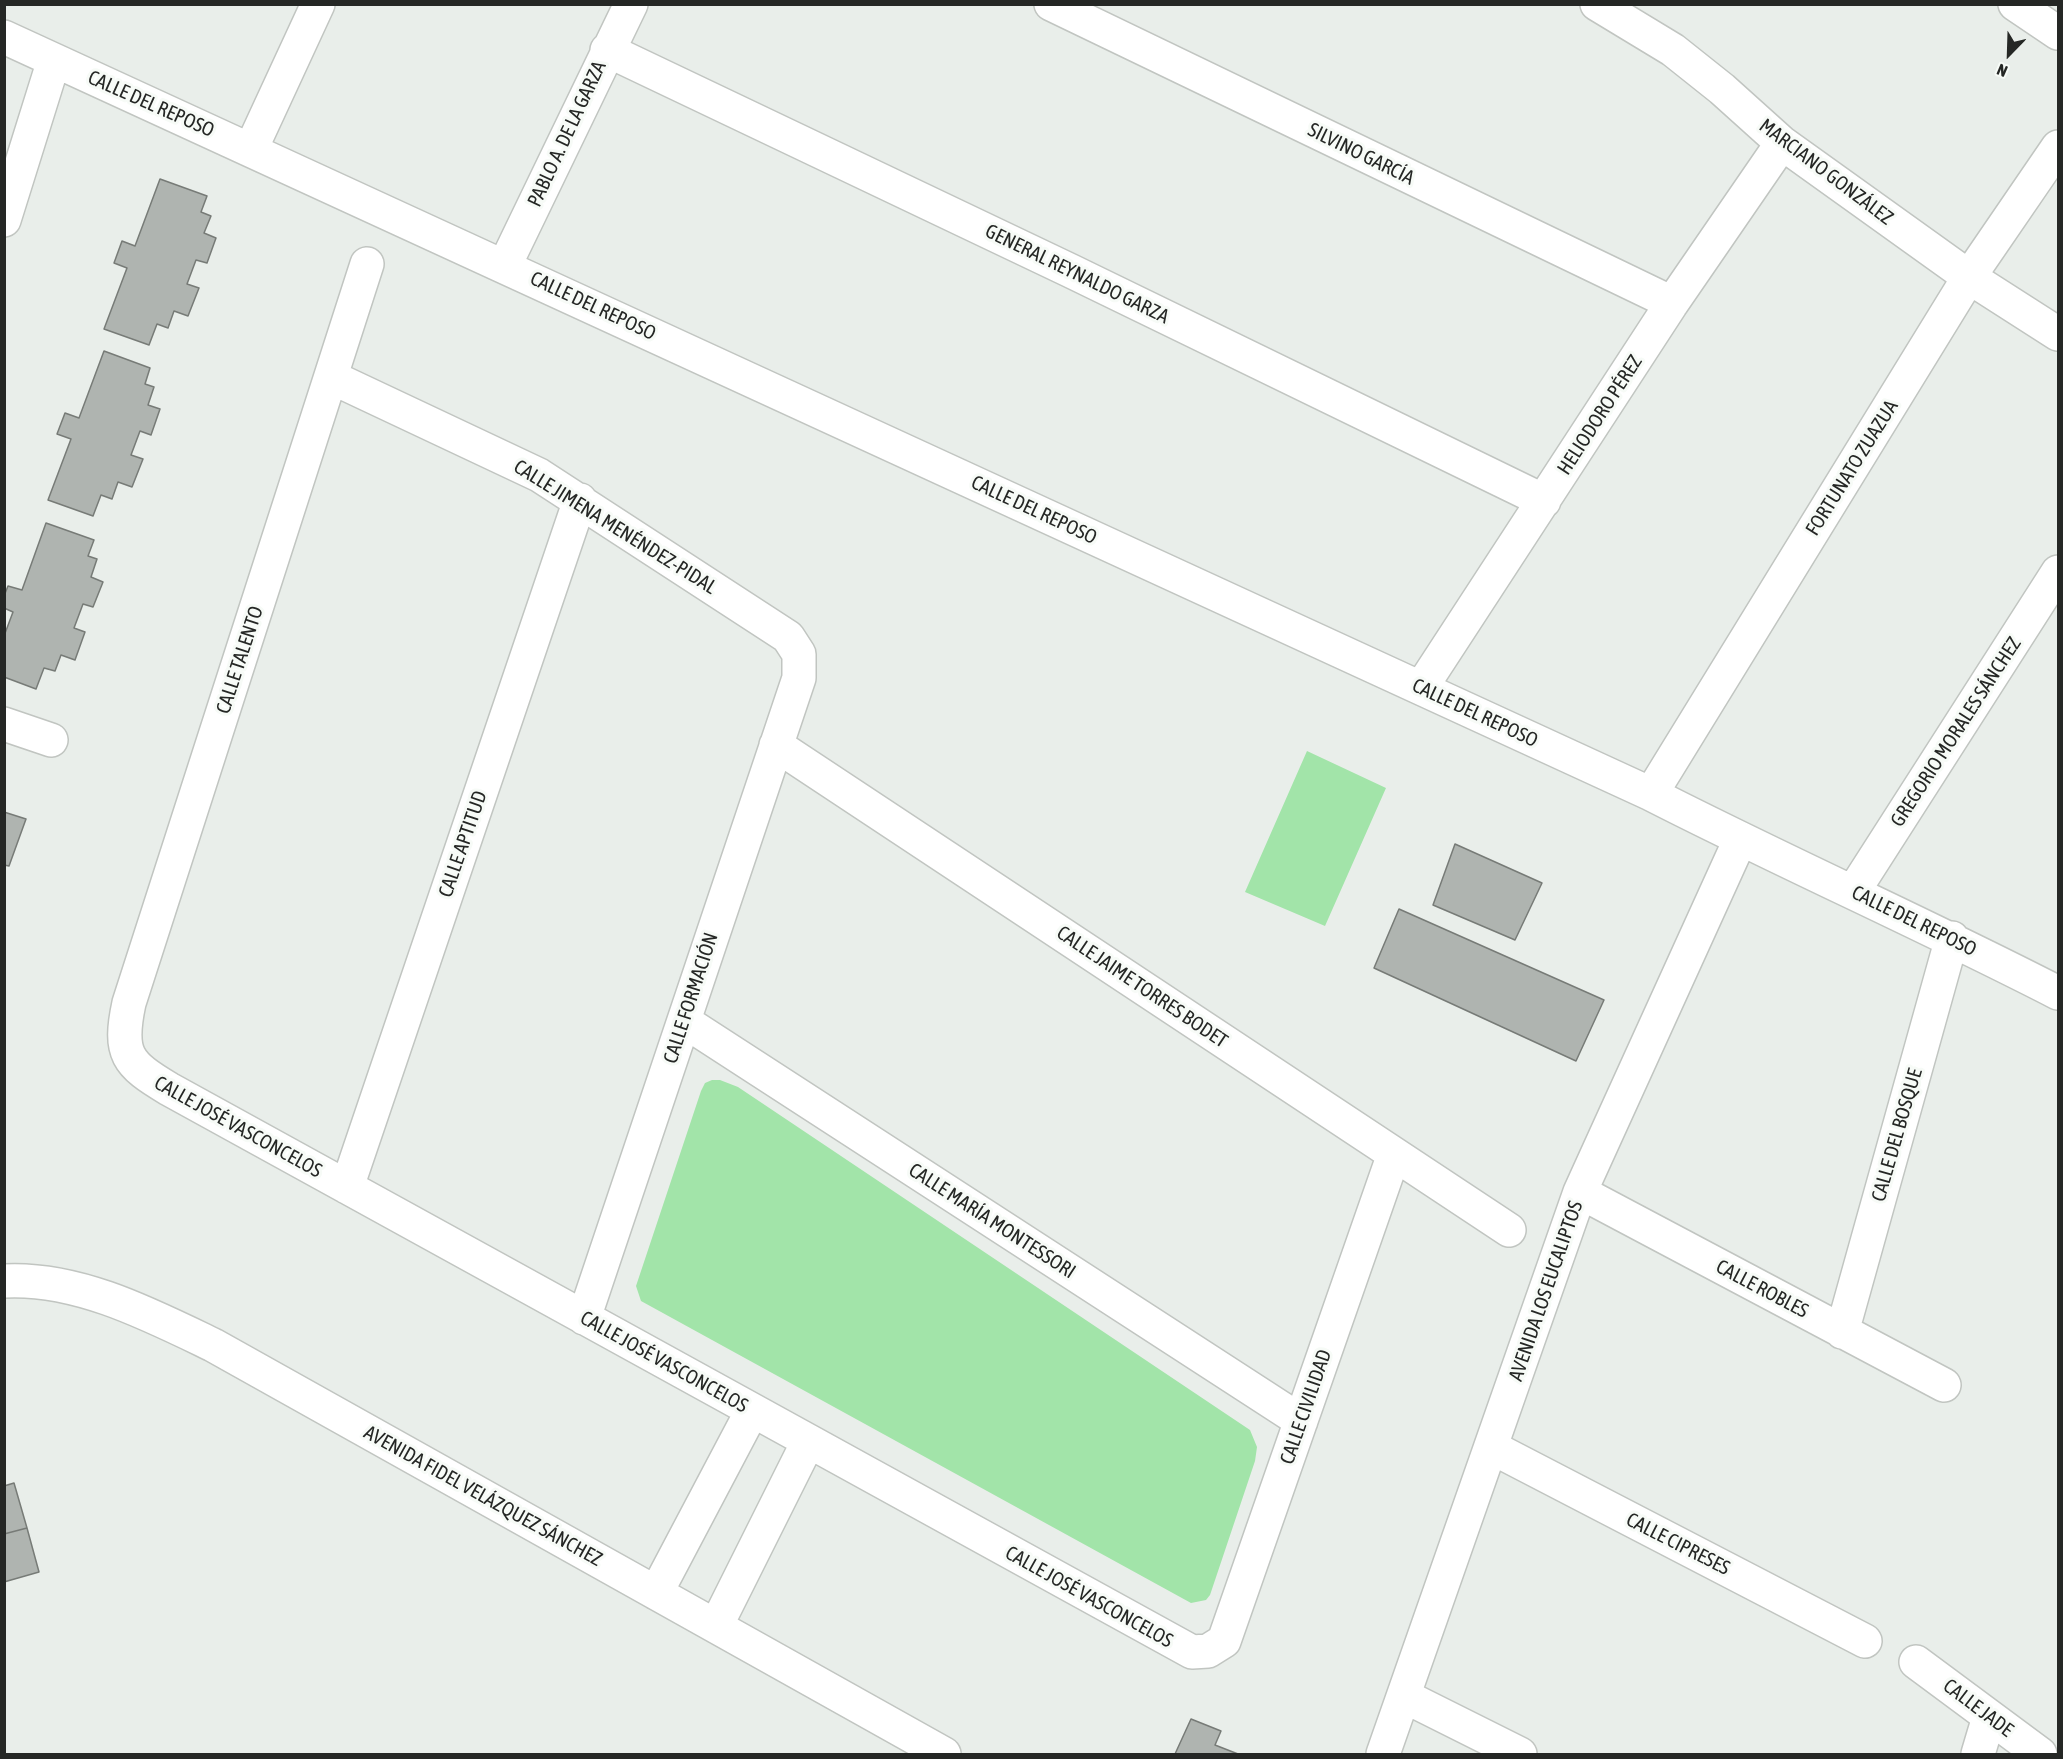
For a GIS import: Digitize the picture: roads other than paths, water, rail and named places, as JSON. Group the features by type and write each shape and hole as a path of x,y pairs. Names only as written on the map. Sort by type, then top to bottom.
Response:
{"street":[{"path":"251,149 318,4"},
{"name":"PABLO A. DE LA GARZA","path":"505,266 631,4"},
{"name":"SILVINO GARCÍA","path":"1051,4 1672,303"},
{"name":"MARCIANO GONZÁLEZ","path":"1597,4 1673,50 1722,89 1782,143 1969,277 2058,334"},
{"path":"2015,4 2058,33"},
{"name":"CALLE DEL REPOSO","path":"4,37 1651,794 1740,840 1952,938 2058,993"},
{"name":"GENERAL REYNALDO GARZA","path":"607,50 1071,270 1544,501"},
{"path":"4,220 54,60"},
{"name":"HELIODORO PÉREZ","path":"1421,688 1672,303 1782,143"},
{"name":"FORTUNATO ZUAZUA","path":"1651,794 1969,277 2058,147"},
{"name":"CALLE TALENTO","path":"128,1056 123,1044 123,1030 129,1004 368,264"},
{"name":"CALLE JIMENA MENÉNDEZ-PIDAL","path":"331,377 539,475 580,500 788,637 799,654 799,678"},
{"name":"CALLE APTITUD","path":"347,1187 580,500"},
{"name":"GREGORIO MORALES SÁNCHEZ","path":"1853,892 2058,572"},
{"name":"CALLE FORMACIÓN","path":"584,1318 799,678"},
{"path":"4,724 51,740"},
{"name":"CALLE JAIME TORRES BODET","path":"776,745 1509,1230"},
{"name":"AVENIDA LOS EUCALIPTOS","path":"1383,1755 1580,1192 1740,840"},
{"name":"CALLE DEL BOSQUE","path":"1842,1332 1952,938"},
{"name":"CALLE MARÍA MONTESSORI","path":"684,1021 1301,1421"},
{"name":"CALLE JOSÉ VASCONCELOS","path":"128,1056 136,1068 169,1089 1182,1649 1192,1652 1208,1651"},
{"name":"CALLE CIVILIDAD","path":"1208,1651 1224,1641 1394,1154"},
{"name":"CALLE ROBLES","path":"1580,1192 1944,1385"},
{"name":"AVENIDA FIDEL VELÁZQUEZ SÁNCHEZ","path":"4,1281 54,1285 87,1292 129,1307 202,1340 944,1755"},
{"path":"656,1593 752,1412"},
{"path":"716,1626 808,1442"},
{"name":"CALLE CIPRESES","path":"1491,1447 1866,1641"},
{"name":"CALLE JADE","path":"1916,1662 2040,1755"},
{"path":"1404,1696 1520,1755"},
{"path":"1978,1755 1989,1718"}]}
